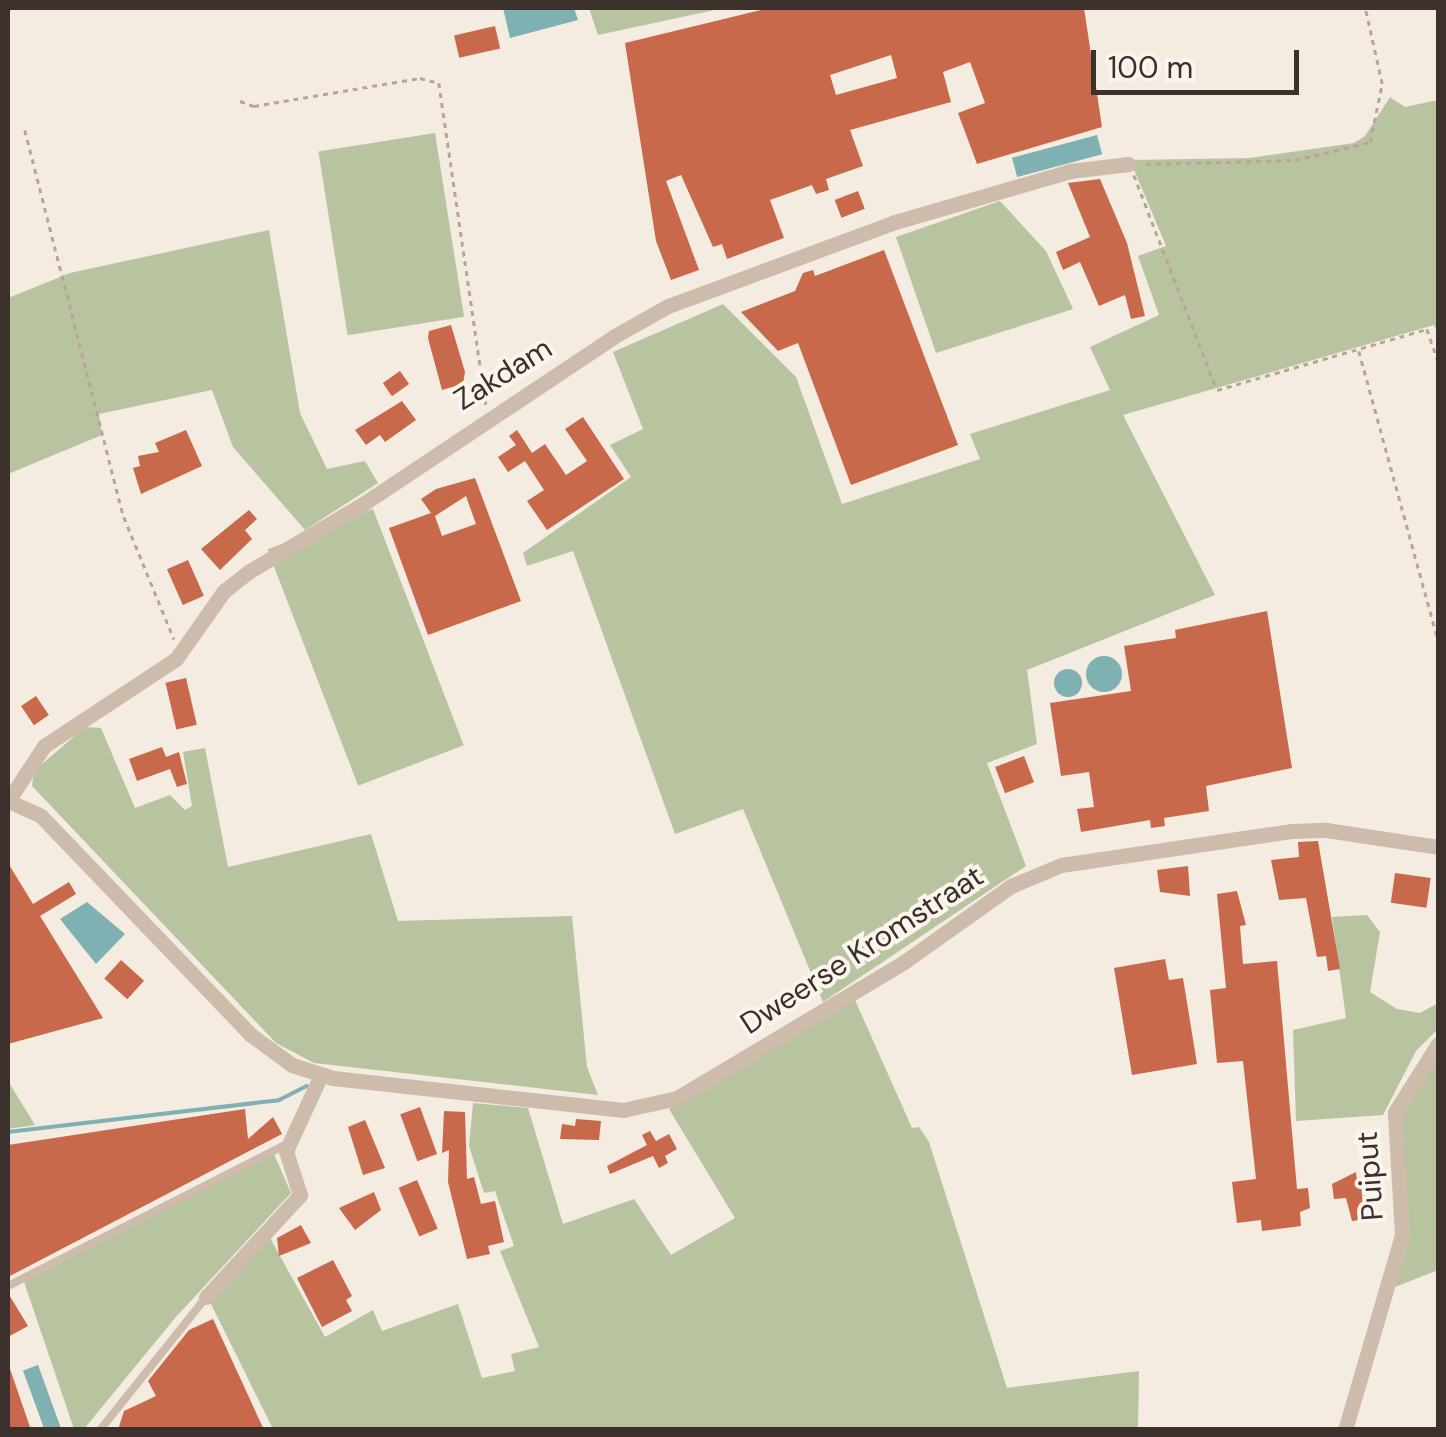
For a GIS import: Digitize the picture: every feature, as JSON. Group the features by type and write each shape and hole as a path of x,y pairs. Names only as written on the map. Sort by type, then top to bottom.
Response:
{"street":[{"name":"Zakdam","path":"8,801 44,746 180,654 224,591 248,572 363,504 487,416 668,306 995,190 1129,164"},
{"name":"Dweerse Kromstraat","path":"8,801 53,827 251,1034 277,1056 321,1075 640,1110 677,1098 904,962 1011,886 1060,865 1292,831 1326,830 1438,847"},
{"name":"Puiput","path":"1345,1430 1402,1235 1394,1112 1438,1044"},
{"path":"206,1297 300,1195 286,1164 290,1142 321,1075"}],"lane":[{"path":"8,1286 290,1142"},
{"path":"100,1430 206,1297"}],"path":[{"path":"1364,8 1382,84 1370,142 1296,160 1129,164 1218,390 1428,329 1438,361"},
{"path":"240,100 254,106 420,78 439,83 487,416"},
{"path":"25,130 124,516 180,654"},
{"path":"1359,349 1438,640"}],"green space":[{"path":"589,8 724,8 598,35"},
{"path":"1390,97 1405,107 1438,100 1438,335 1434,325 1123,415 1215,595 1027,670 1037,744 987,763 1026,866 823,1002 743,809 675,834 573,551 527,566 523,553 631,477 610,445 643,429 613,352 723,304 796,377 842,504 980,459 970,434 1110,390 1090,347 1159,315 1138,256 1166,246 1130,160 1250,158 1354,143 1365,136"},
{"path":"435,133 464,317 348,335 318,151"},
{"path":"1000,201 1046,251 1073,309 936,353 896,237"},
{"path":"269,230 300,413 327,469 365,461 378,483 305,530 233,447 212,390 99,414 102,435 8,474 8,298 70,273"},
{"path":"373,509 464,745 358,786 268,549"},
{"path":"85,727 101,728 135,808 170,795 185,810 192,806 183,752 205,748 228,867 371,834 398,921 572,916 587,1067 598,1095 314,1063 276,1043 32,786 34,771"},
{"path":"1367,915 1380,932 1370,992 1397,1009 1420,1013 1438,1003 1438,1029 1416,1051 1383,1115 1296,1121 1293,1030 1346,1018 1332,917"},
{"path":"855,1000 912,1128 919,1127 929,1142 1007,1388 1139,1371 1138,1429 273,1429 209,1300 270,1238 325,1337 373,1310 382,1331 458,1304 482,1378 515,1371 511,1354 539,1347 500,1251 514,1246 495,1191 484,1193 469,1146 473,1103 528,1108 563,1224 634,1199 671,1255 735,1218 669,1109"},
{"path":"1438,1052 1438,1270 1395,1287 1410,1236 1400,1117"},
{"path":"8,1081 35,1125 8,1129"},
{"path":"274,1154 291,1193 175,1318 84,1429 74,1429 23,1279"}],"water":[{"path":"503,8 574,8 578,20 510,38"},
{"path":"1097,135 1102,154 1017,177 1012,158"},
{"path":"1104,656 1117,661 1122,674 1117,687 1104,692 1091,687 1086,674 1091,661"},
{"path":"1068,669 1078,673 1082,683 1078,693 1068,697 1058,693 1054,683 1058,673"},
{"path":"87,902 125,934 96,964 60,919"},
{"path":"38,1365 61,1429 45,1430 23,1370"}],"building":[{"path":"769,8 1084,8 1102,127 977,164 958,113 985,103 970,62 943,72 951,102 850,130 863,166 826,179 829,190 816,194 812,185 770,200 784,238 727,259 722,244 713,247 681,175 666,181 699,270 671,280 656,241 625,43","holes":["891,55 897,78 836,95 830,75"]},
{"path":"495,26 500,48 459,58 454,35"},
{"path":"1100,179 1127,243 1145,316 1131,319 1125,295 1099,306 1080,262 1063,270 1056,252 1090,237 1068,183"},
{"path":"858,191 865,209 841,218 835,200"},
{"path":"884,250 958,445 851,485 798,343 778,351 741,312 795,291 803,273 813,270 815,276"},
{"path":"451,325 465,372 463,384 442,390 428,338 429,331"},
{"path":"400,371 409,384 392,396 383,383"},
{"path":"402,401 416,420 385,442 380,435 366,445 355,430"},
{"path":"583,417 624,479 547,530 527,501 544,490 525,461 508,472 498,457 516,445 509,436 517,430 532,453 545,444 566,475 587,461 565,429"},
{"path":"186,430 202,466 141,494 133,468 140,466 138,456 159,452 155,443"},
{"path":"475,478 521,601 428,635 389,528 431,513 421,499 436,489","holes":["466,496 476,524 442,536 435,516"]},
{"path":"249,510 257,519 245,530 252,539 220,570 201,549"},
{"path":"188,560 204,596 183,605 167,569"},
{"path":"1267,611 1292,768 1206,786 1209,811 1164,818 1165,826 1151,828 1150,820 1081,832 1077,809 1094,807 1089,772 1061,776 1050,703 1131,691 1124,646 1176,638 1175,630"},
{"path":"186,678 197,725 176,729 166,683"},
{"path":"36,696 49,715 34,725 21,706"},
{"path":"162,747 166,757 179,752 187,784 177,787 170,769 137,781 129,759"},
{"path":"1024,756 1034,782 1005,793 995,767"},
{"path":"1318,841 1340,969 1328,971 1326,956 1317,957 1306,898 1279,900 1271,860 1299,857 1298,842"},
{"path":"8,863 33,904 69,882 76,894 40,916 103,1018 8,1044"},
{"path":"1188,866 1190,896 1160,892 1157,870"},
{"path":"1395,873 1431,878 1426,908 1391,903"},
{"path":"1237,891 1246,925 1240,926 1243,964 1277,961 1297,1189 1308,1188 1310,1208 1300,1212 1301,1226 1262,1231 1261,1220 1237,1223 1232,1182 1256,1179 1243,1061 1217,1063 1210,990 1226,988 1217,894"},
{"path":"1165,959 1169,980 1183,978 1197,1064 1132,1075 1114,968"},
{"path":"121,960 144,981 127,999 104,979"},
{"path":"420,1107 437,1154 417,1161 400,1114"},
{"path":"245,1109 248,1139 273,1117 282,1134 8,1277 8,1145"},
{"path":"444,1111 465,1112 467,1179 474,1177 481,1204 495,1201 504,1242 488,1246 490,1254 467,1259 448,1182 449,1150 442,1153"},
{"path":"576,1119 601,1121 599,1140 560,1139 562,1124 575,1126"},
{"path":"365,1120 385,1168 363,1175 348,1127"},
{"path":"650,1131 656,1141 669,1134 677,1149 665,1156 668,1163 659,1168 653,1156 610,1174 607,1166 647,1145 642,1135"},
{"path":"1356,1172 1357,1180 1365,1180 1368,1219 1352,1221 1346,1198 1334,1199 1332,1184"},
{"path":"417,1180 438,1229 419,1237 399,1188"},
{"path":"374,1192 381,1210 355,1230 339,1208"},
{"path":"301,1225 311,1243 279,1256 277,1238"},
{"path":"333,1260 352,1296 346,1300 352,1311 322,1327 297,1278"},
{"path":"8,1293 28,1326 8,1337"},
{"path":"213,1319 264,1430 118,1430 124,1411 156,1396 148,1381 189,1330"},
{"path":"9,1366 31,1430 8,1430"}],"waterway":[{"path":"8,1132 279,1100 307,1086"}]}
